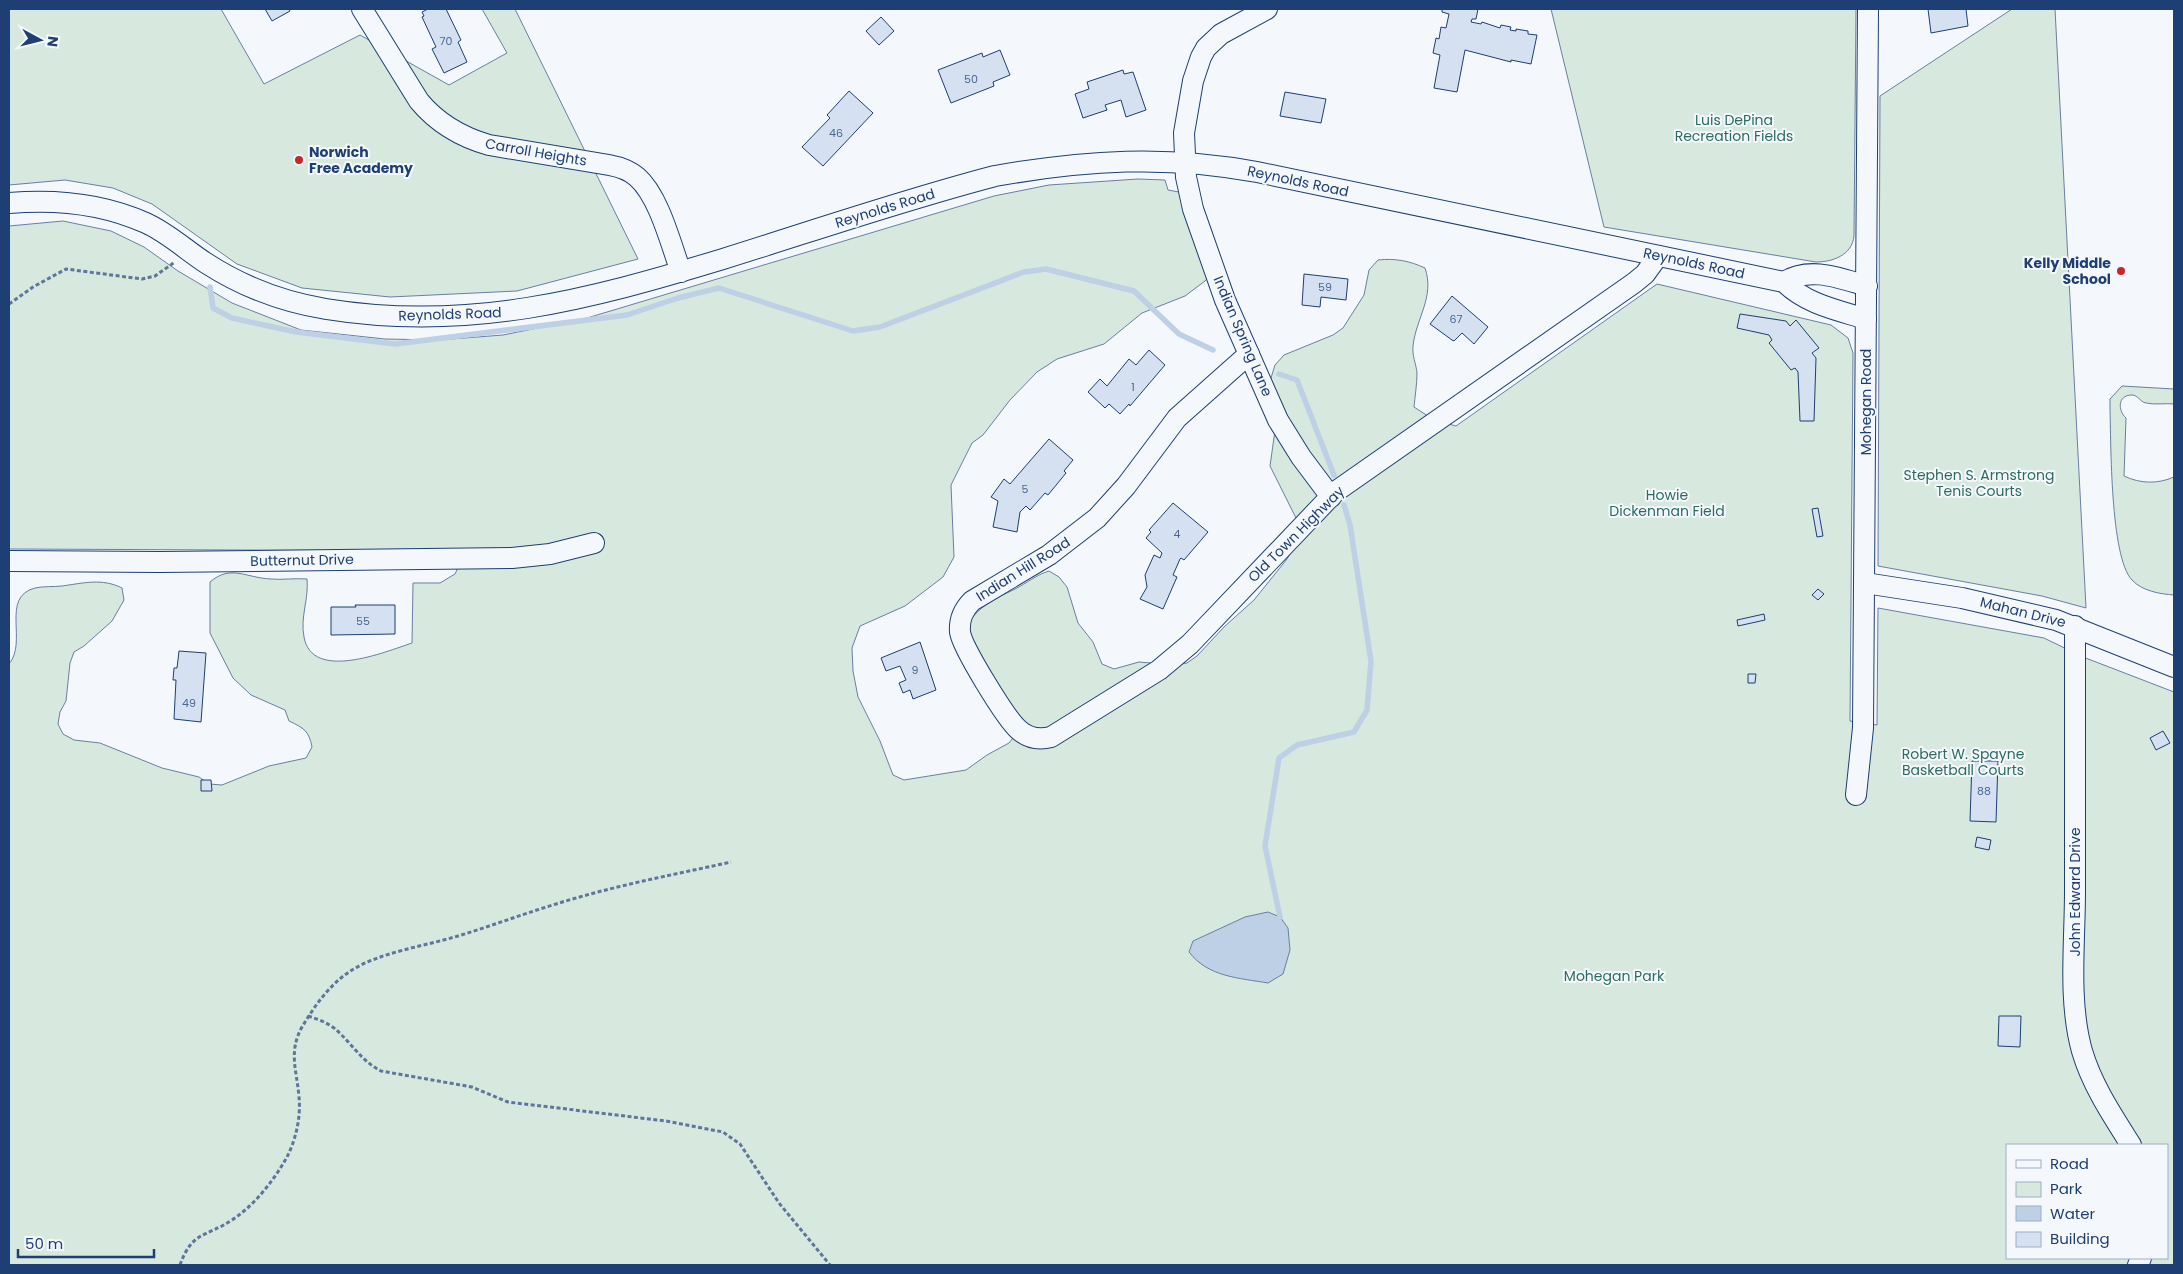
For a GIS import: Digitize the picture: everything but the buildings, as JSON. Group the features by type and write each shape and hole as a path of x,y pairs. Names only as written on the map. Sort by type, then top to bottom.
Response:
{"street":[{"name":"Carroll Heights","path":"362,9 420,102 428,112 450,129 475,141 489,145 609,165 630,172 639,178 651,195 681,272"},
{"name":"Indian Spring Lane","path":"1267,9 1221,34 1202,57 1193,81 1187,115 1184,161 1194,209 1225,300 1289,440 1331,497"},
{"name":"Mohegan Road","path":"1856,795 1864,728 1868,9"},
{"name":"Reynolds Road","path":"9,203 56,203 107,210 147,224 238,282 273,296 324,309 401,317 459,317 511,312 581,299 681,272 995,176 1049,167 1114,162 1184,161 1264,174 1784,282 1796,293 1808,299 1866,319"},
{"name":"Old Town Highway","path":"1032,737 1044,739 1057,734 1170,662 1190,644 1331,497 1359,474 1438,422 1634,283 1646,274 1658,256"},
{"path":"1784,282 1796,275 1812,273 1828,275 1866,286"},
{"name":"Indian Hill Road","path":"1032,737 1020,731 1009,719 964,645 960,631 963,612 972,601 1049,555 1097,518 1126,486 1177,418 1249,354"},
{"name":"Butternut Drive","path":"9,561 160,562 512,558 550,554 594,544"},
{"name":"Mahan Drive","path":"1865,583 1962,598 2075,626 2174,667"},
{"name":"John Edward Drive","path":"2075,626 2075,952 2077,1022 2082,1050 2091,1076 2130,1144"}],"path":[{"path":"9,304 33,287 66,269 127,278 153,277 172,264 186,249"},
{"path":"180,1265 188,1247 195,1238 233,1219 254,1201 274,1177 294,1140 299,1115 294,1053 301,1030 308,1016 329,989 363,964 606,890 731,862"},
{"path":"308,1016 326,1022 370,1066 381,1071 472,1087 508,1102 693,1125 722,1132 740,1144 779,1203 830,1265"}],"green space":[{"name":"Norwich Free Academy","path":"9,9 221,9 264,84 360,35 449,85 507,53 482,9 515,9 638,259 517,291 390,297 302,288 237,264 152,204 113,188 65,180 9,185"},
{"name":"Luis DePina Recreation Fields","path":"1551,9 1856,9 1854,236 1846,253 1829,261 1816,262 1604,227"},
{"name":"Stephen S. Armstrong Tenis Courts","path":"2012,9 2055,9 2086,608 2042,596 1878,566 1880,96"},
{"path":"1138,179 1165,180 1168,190 1190,194 1221,263 1205,281 1185,296 1142,313 1104,344 1057,359 1037,372 1010,400 983,435 972,443 951,485 954,557 943,577 905,606 860,626 852,648 853,671 858,697 880,741 893,775 904,780 966,770 987,755 1009,743 1017,733 966,626 976,613 988,604 1040,575 1049,571 1059,577 1067,587 1078,623 1093,642 1102,664 1114,669 1139,662 1175,665 1187,663 1197,656 1224,627 1254,600 1287,559 1300,537 1299,524 1270,466 1279,402 1271,378 1275,365 1284,355 1333,335 1343,328 1364,295 1369,270 1378,260 1402,261 1425,268 1428,288 1413,346 1417,373 1414,407 1434,420 1456,426 1657,284 1831,325 1848,338 1853,353 1850,721 1877,725 1878,608 2044,638 2083,657 2174,692 2174,1265 9,1265 9,664 14,655 16,644 16,610 19,601 25,593 38,587 100,582 122,588 124,600 112,621 84,646 74,652 70,663 66,701 60,712 58,724 63,734 74,740 100,743 162,768 199,777 209,784 222,785 269,766 306,758 312,747 307,734 302,728 289,721 285,710 251,695 233,678 210,633 210,582 225,574 232,573 271,579 307,579 303,630 310,651 320,658 335,661 351,660 368,657 412,643 413,583 440,583 455,574 466,551 9,549 9,226 63,221 111,231 144,247 178,271 232,303 301,330 385,339 439,340 503,335 587,318 994,196 1049,185"},
{"path":"2122,386 2174,389 2174,404 2146,403 2132,395 2121,400 2120,408 2126,418 2124,476 2137,481 2149,482 2162,481 2174,477 2174,595 2152,591 2136,584 2125,567 2119,548 2113,498 2110,399"}],"water":[{"path":"1268,912 1280,917 1288,928 1290,950 1283,974 1268,983 1225,975 1205,967 1189,952 1193,941 1245,917"}],"waterway":[{"path":"210,287 213,308 232,318 296,332 395,344 627,315 678,298 719,288 853,331 880,327 1024,272 1046,269 1134,291 1179,334 1213,350"},
{"path":"1279,374 1297,380 1334,475"},
{"path":"1280,917 1265,846 1279,758 1297,745 1354,732 1367,710 1371,661 1350,525 1344,505"}],"place":[{"name":"Norwich Free Academy","path":"299,160"},
{"name":"Kelly Middle School","path":"2121,271"}],"park label":[{"name":"Howie Dickenman Field","path":"1667,504"},
{"name":"Robert W. Spayne Basketball Courts","path":"1963,762"},
{"name":"Mohegan Park","path":"1614,976"}]}
